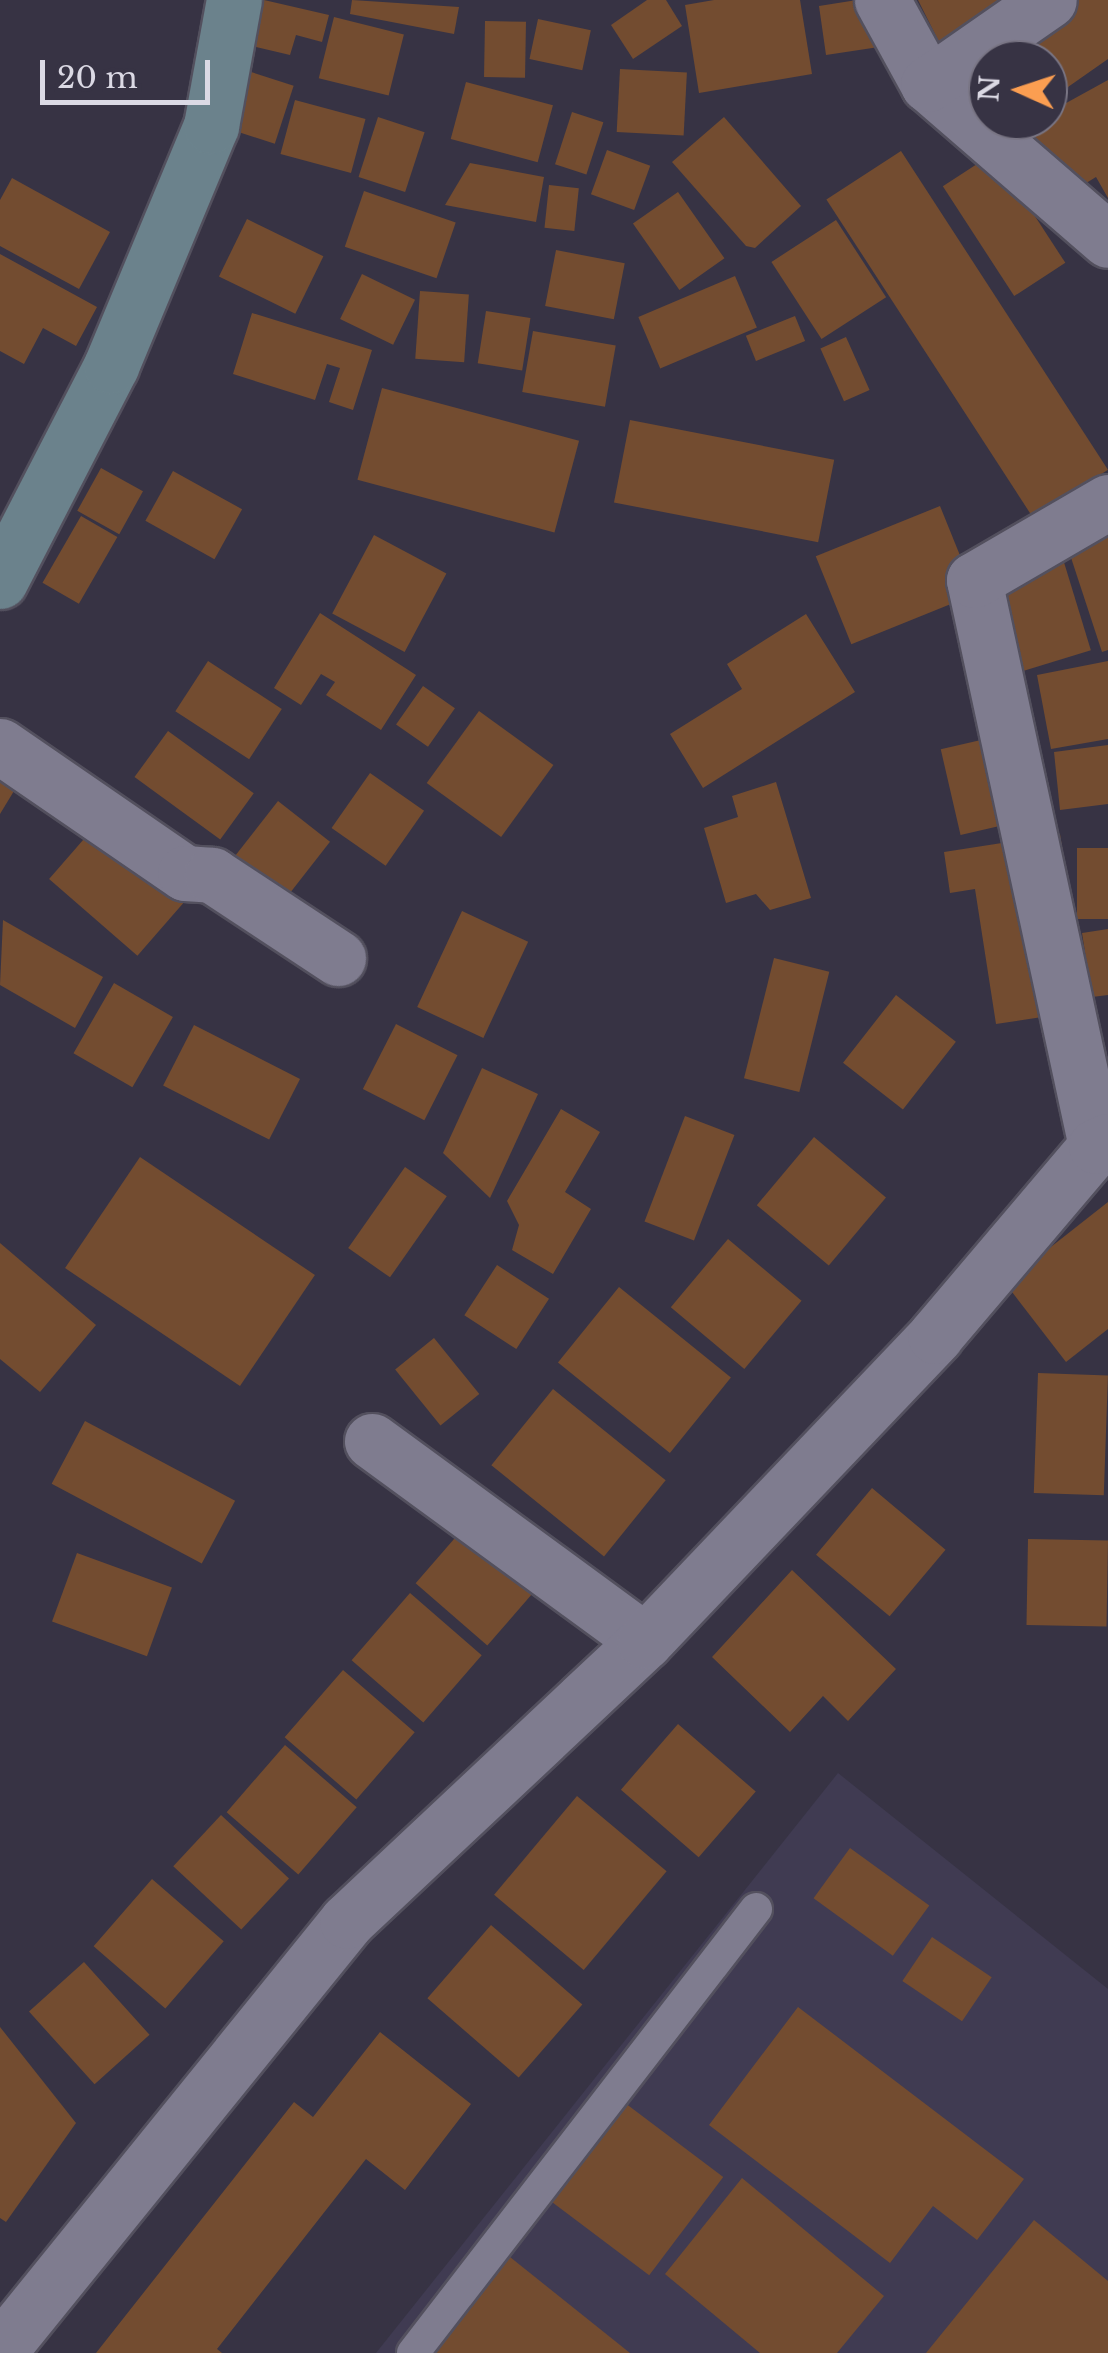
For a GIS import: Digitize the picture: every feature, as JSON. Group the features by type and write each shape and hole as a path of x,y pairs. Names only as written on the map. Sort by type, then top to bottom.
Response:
{"street":[{"path":"0,581 111,366 211,126 234,0"},
{"path":"882,0 928,84 1108,240"},
{"path":"928,84 1049,0"},
{"path":"0,2350 347,1921 645,1642 935,1336 1102,1143 974,580 1108,502"},
{"path":"0,746 185,873 212,875 338,958"},
{"path":"372,1441 645,1642"}],"lane":[{"path":"413,2353 756,1910"}],"shaded area":[{"path":"838,1773 1108,1989 1108,2353 376,2353"}],"building":[{"path":"264,0 329,15 322,42 296,35 290,55 252,46"},
{"path":"352,0 459,7 454,34 350,14"},
{"path":"647,0 666,0 682,26 633,59 611,25"},
{"path":"714,0 800,0 812,74 699,93 685,5"},
{"path":"857,0 879,47 826,55 819,6"},
{"path":"918,0 1033,0 941,46"},
{"path":"1066,0 1108,0 1108,59 1068,87 1068,40 1014,40"},
{"path":"334,17 404,34 389,96 319,78"},
{"path":"538,19 591,30 582,70 529,59"},
{"path":"485,21 526,22 525,78 484,77"},
{"path":"620,69 687,73 684,135 617,132"},
{"path":"248,71 294,86 275,144 229,129"},
{"path":"1108,80 1108,198 1096,177 1065,196 1034,140 1068,140 1068,102"},
{"path":"466,82 553,105 538,162 451,139"},
{"path":"295,100 366,119 351,173 281,154"},
{"path":"572,112 603,122 586,175 555,164"},
{"path":"378,117 425,132 405,192 359,177"},
{"path":"724,117 801,206 755,248 746,246 672,162"},
{"path":"607,150 650,166 634,210 591,194"},
{"path":"901,151 1108,470 1033,518 826,199"},
{"path":"994,153 1065,263 1014,296 943,186"},
{"path":"470,163 544,177 536,222 445,205"},
{"path":"12,178 110,232 79,289 0,246 0,200"},
{"path":"549,185 579,188 574,231 545,228"},
{"path":"364,191 456,223 437,278 345,247"},
{"path":"678,192 724,258 679,290 633,224"},
{"path":"247,219 323,256 295,314 219,277"},
{"path":"836,220 886,297 822,339 771,262"},
{"path":"556,250 625,263 614,319 545,306"},
{"path":"0,254 97,307 76,346 43,328 24,364 0,351"},
{"path":"362,274 415,300 393,345 340,319"},
{"path":"735,276 757,328 660,369 638,317"},
{"path":"420,291 469,294 464,362 415,359"},
{"path":"486,311 530,318 522,370 478,363"},
{"path":"252,313 372,350 353,410 329,402 340,368 327,364 315,400 233,374"},
{"path":"795,316 805,341 756,361 746,336"},
{"path":"533,331 616,346 605,407 522,392"},
{"path":"846,337 870,390 844,401 820,348"},
{"path":"382,388 579,441 554,533 357,480"},
{"path":"630,420 834,460 818,542 614,502"},
{"path":"101,468 143,491 119,534 77,511"},
{"path":"173,471 242,509 214,559 145,521"},
{"path":"1108,501 1108,650 1102,652 1058,518"},
{"path":"940,506 976,594 851,644 816,556"},
{"path":"81,516 117,537 79,604 42,583"},
{"path":"1052,523 1091,650 1024,671 985,543"},
{"path":"374,535 446,573 405,652 332,614"},
{"path":"320,613 416,675 381,730 326,695 335,682 321,674 301,705 274,688"},
{"path":"806,614 855,692 703,788 670,734 742,689 727,664"},
{"path":"208,661 282,709 249,759 175,711"},
{"path":"1108,661 1108,739 1051,749 1037,675"},
{"path":"423,686 455,708 428,747 396,725"},
{"path":"479,711 553,765 501,837 427,783"},
{"path":"168,731 254,793 220,839 134,777"},
{"path":"1007,734 1027,820 961,835 941,749"},
{"path":"1108,745 1108,804 1060,810 1054,752"},
{"path":"370,773 424,811 386,866 332,828"},
{"path":"0,776 17,786 0,814"},
{"path":"776,782 811,898 770,910 756,894 726,903 704,828 738,817 732,796"},
{"path":"278,801 330,842 285,899 233,859"},
{"path":"97,824 185,901 137,956 49,879"},
{"path":"1060,834 1088,1010 996,1024 975,889 950,893 944,852"},
{"path":"1077,848 1108,848 1108,919 1077,919"},
{"path":"462,911 528,942 483,1038 417,1007"},
{"path":"3,920 103,977 75,1028 0,985"},
{"path":"1108,929 1108,995 1092,997 1082,933"},
{"path":"774,958 829,972 799,1092 744,1078"},
{"path":"114,983 173,1017 132,1087 74,1053"},
{"path":"896,995 956,1042 903,1110 843,1063"},
{"path":"396,1024 457,1055 424,1120 363,1089"},
{"path":"194,1025 300,1079 269,1140 163,1086"},
{"path":"482,1068 538,1094 490,1198 443,1153"},
{"path":"561,1109 600,1132 565,1192 591,1209 553,1274 512,1250 519,1225 507,1201"},
{"path":"685,1116 734,1135 694,1240 645,1221"},
{"path":"814,1137 886,1197 829,1266 757,1205"},
{"path":"140,1157 315,1275 240,1386 65,1268"},
{"path":"405,1167 447,1196 390,1277 348,1248"},
{"path":"1108,1202 1108,1329 1066,1362 1005,1283"},
{"path":"728,1239 802,1301 744,1369 671,1307"},
{"path":"0,1243 96,1325 40,1392 0,1359"},
{"path":"497,1265 549,1299 516,1349 464,1315"},
{"path":"619,1287 731,1378 670,1453 558,1362"},
{"path":"434,1338 479,1394 440,1425 395,1369"},
{"path":"1038,1373 1108,1375 1104,1495 1034,1493"},
{"path":"553,1389 666,1480 604,1556 491,1465"},
{"path":"85,1421 235,1501 202,1563 52,1484"},
{"path":"872,1488 946,1550 890,1616 816,1555"},
{"path":"474,1516 546,1578 487,1645 416,1583"},
{"path":"1028,1539 1108,1540 1106,1626 1026,1625"},
{"path":"77,1553 172,1588 147,1656 52,1622"},
{"path":"792,1570 896,1669 848,1721 823,1696 790,1732 712,1657"},
{"path":"410,1593 482,1655 423,1722 352,1660"},
{"path":"343,1670 415,1732 356,1799 285,1737"},
{"path":"678,1724 756,1792 699,1857 621,1790"},
{"path":"285,1745 357,1807 298,1874 227,1812"},
{"path":"577,1796 667,1871 584,1970 494,1895"},
{"path":"221,1815 289,1878 241,1930 173,1866"},
{"path":"850,1848 929,1906 893,1956 814,1898"},
{"path":"152,1879 224,1941 165,2008 94,1946"},
{"path":"491,1925 582,2004 519,2078 427,1998"},
{"path":"932,1937 992,1977 962,2021 902,1981"},
{"path":"84,1962 150,2035 95,2084 29,2012"},
{"path":"798,2007 1024,2179 977,2240 933,2206 890,2263 709,2125"},
{"path":"0,2027 76,2123 6,2222 0,2218"},
{"path":"380,2032 471,2104 405,2190 366,2159 217,2349 222,2353 96,2353 294,2102 313,2117"},
{"path":"625,2103 723,2177 649,2275 551,2201"},
{"path":"742,2178 884,2296 837,2353 760,2353 665,2274"},
{"path":"1034,2220 1108,2281 1108,2353 926,2353"},
{"path":"510,2257 630,2353 434,2353"}]}
